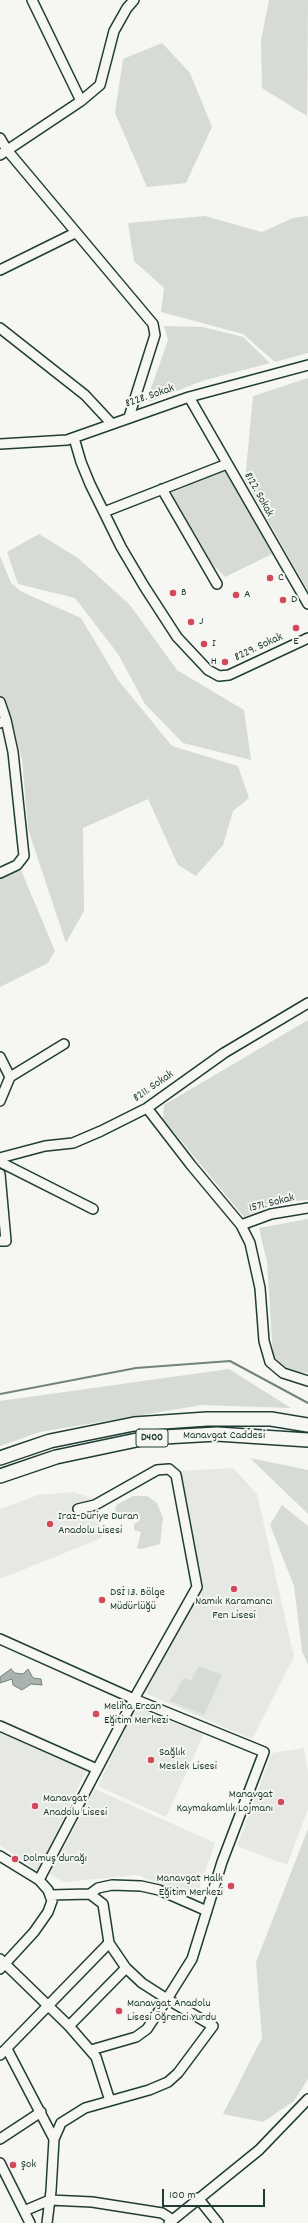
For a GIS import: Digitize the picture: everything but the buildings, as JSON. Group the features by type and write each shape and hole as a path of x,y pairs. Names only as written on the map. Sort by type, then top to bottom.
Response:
{"highway":[{"name":"Manavgat Caddesi","path":"0,1458 50,1441 134,1424 207,1419 240,1419 271,1420 308,1425"},
{"name":"Manavgat Caddesi","path":"0,1476 56,1458 146,1438 217,1434 308,1440"}],"street":[{"path":"32,0 81,101"},
{"path":"3,153 81,101 100,84 114,31 127,8 134,0"},
{"path":"0,138 3,153 75,233 153,324 155,335 130,417"},
{"path":"0,270 75,233"},
{"path":"0,328 84,395 112,424"},
{"name":"8228. Sokak","path":"0,444 54,441 74,438 189,396 308,365"},
{"name":"8122. Sokak","path":"189,396 308,604"},
{"path":"74,438 81,462 104,512 227,464"},
{"path":"162,489 217,584"},
{"name":"8229. Sokak","path":"104,512 121,547 160,613 194,656 208,670 219,676 230,675 308,638"},
{"path":"0,702 3,721 13,752 24,856 17,865 0,873"},
{"name":"8211. Sokak","path":"0,1160 17,1153 45,1146 73,1143 101,1132 147,1108 224,1053 308,1004"},
{"path":"0,1101 10,1076 64,1044"},
{"path":"0,1057 10,1076"},
{"path":"147,1108 191,1165 241,1225 250,1242 260,1288 264,1341 270,1362 283,1373 308,1381"},
{"path":"0,1160 93,1209"},
{"path":"0,1174 6,1241 0,1241"},
{"name":"1571. Sokak","path":"241,1225 271,1214 308,1208"},
{"path":"39,1880 134,1699 196,1587 176,1475 169,1469 157,1470 95,1505 78,1509"},
{"path":"0,1639 134,1699 264,1752 222,1862 192,1959 147,2029 136,2037 91,2050"},
{"path":"0,1726 97,1769"},
{"path":"0,1856 39,1880 50,1895 52,1901 48,1912 34,1932 1,1964 69,2026 91,2050 100,2064 110,2101"},
{"path":"50,1895 90,1894 98,1888 112,1885 141,1886 159,1890 207,1911"},
{"path":"47,2223 54,2138 61,2123 74,2113 149,2090 168,2082 178,2073 213,2026 142,1983 126,1968 109,1943 102,1904 90,1894"},
{"path":"54,2138 41,2112 4,2052 46,2005 109,1943"},
{"path":"69,2026 126,1968"},
{"path":"24,2211 50,2200 92,2202 162,2213 169,2222 259,2150 308,2099"},
{"path":"0,2139 41,2112"},
{"path":"0,2163 30,2223"},
{"path":"0,2176 25,2223"},
{"path":"198,2198 218,2223"}],"shaded area":[{"path":"269,0 308,0 307,116 262,88 261,40"},
{"path":"162,43 190,73 212,127 186,183 147,187 115,113 123,59"},
{"path":"205,216 262,232 293,218 308,216 308,353 275,362 243,334 161,312 164,288 134,261 128,223"},
{"path":"164,326 203,327 243,337 270,363 202,381 149,402 149,394 168,340"},
{"path":"308,378 308,591 245,480 253,396"},
{"path":"226,470 272,554 225,577 214,566 171,493"},
{"path":"39,534 78,558 130,605 177,670 244,710 251,760 183,743 145,704 118,654 75,598 18,584 7,552"},
{"path":"0,556 11,583 22,592 81,618 118,680 172,746 238,766 249,798 233,811 223,845 196,876 178,865 148,799 83,828 84,911 66,943 28,829 22,759 6,699 0,696"},
{"path":"21,870 55,951 48,963 0,987 0,879"},
{"path":"308,1020 308,1200 278,1202 244,1217 163,1119 164,1105"},
{"path":"308,1219 308,1373 289,1371 273,1356 267,1262 259,1228"},
{"path":"229,1369 291,1408 202,1405 40,1432 0,1446 0,1401"},
{"path":"250,1458 308,1470 308,1514"},
{"path":"233,1468 257,1494 294,1657 252,1739 142,1692 202,1584 180,1471"},
{"name":"Iraz-Düriye Duran Anadolu Lisesi","path":"73,1492 95,1499 102,1538 0,1579 0,1509 38,1495"},
{"path":"133,1496 147,1496 157,1503 163,1518 160,1544 142,1549 137,1548 141,1532 134,1530 134,1524 139,1521 141,1517 127,1513 118,1515 116,1512 115,1508 118,1504"},
{"path":"282,1505 308,1526 308,1665 302,1651 294,1586 270,1525"},
{"path":"199,1666 222,1675 204,1715 170,1701 184,1678 191,1681"},
{"path":"11,1669 15,1673 23,1674 28,1669 33,1678 41,1679 42,1685 31,1684 22,1690 13,1685 12,1679 0,1683 0,1677"},
{"name":"Sağlık Meslek Lisesi","path":"135,1707 204,1734 166,1817 98,1786"},
{"name":"Manavgat Anadolu Lisesi","path":"0,1729 88,1767 38,1871 0,1845"},
{"name":"Manavgat Kaymakamlık Lojmanı","path":"304,1748 308,1773 308,1809 287,1865 237,1846 272,1753"},
{"path":"95,1789 215,1843 195,1900 138,1875 64,1882 50,1874"},
{"path":"308,1829 308,2079 294,2101 263,2122 223,2114 262,2038 256,1962"}],"waterway":[{"path":"0,1394 136,1368 230,1361 308,1403"}],"place":[{"name":"C","path":"270,578"},
{"name":"B","path":"173,593"},
{"name":"A","path":"236,595"},
{"name":"D","path":"283,600"},
{"name":"J","path":"191,622"},
{"name":"E","path":"296,628"},
{"name":"I","path":"204,644"},
{"name":"H","path":"225,662"},
{"name":"Iraz-Düriye Duran Anadolu Lisesi","path":"50,1524"},
{"name":"Namık Karamancı Fen Lisesi","path":"234,1589"},
{"name":"DSİ 13. Bölge Müdürlüğü","path":"102,1600"},
{"name":"Meliha Ercan Eğitim Merkezi","path":"96,1714"},
{"name":"Sağlık Meslek Lisesi","path":"151,1760"},
{"name":"Manavgat Kaymakamlık Lojmanı","path":"281,1802"},
{"name":"Manavgat Anadolu Lisesi","path":"35,1806"},
{"name":"Dolmuş durağı","path":"15,1859"},
{"name":"Manavgat Halk Eğitim Merkezi","path":"231,1886"},
{"name":"Manavgat Anadolu Lisesi Öğrenci Yurdu","path":"119,2011"},
{"name":"Şok","path":"13,2165"}]}
